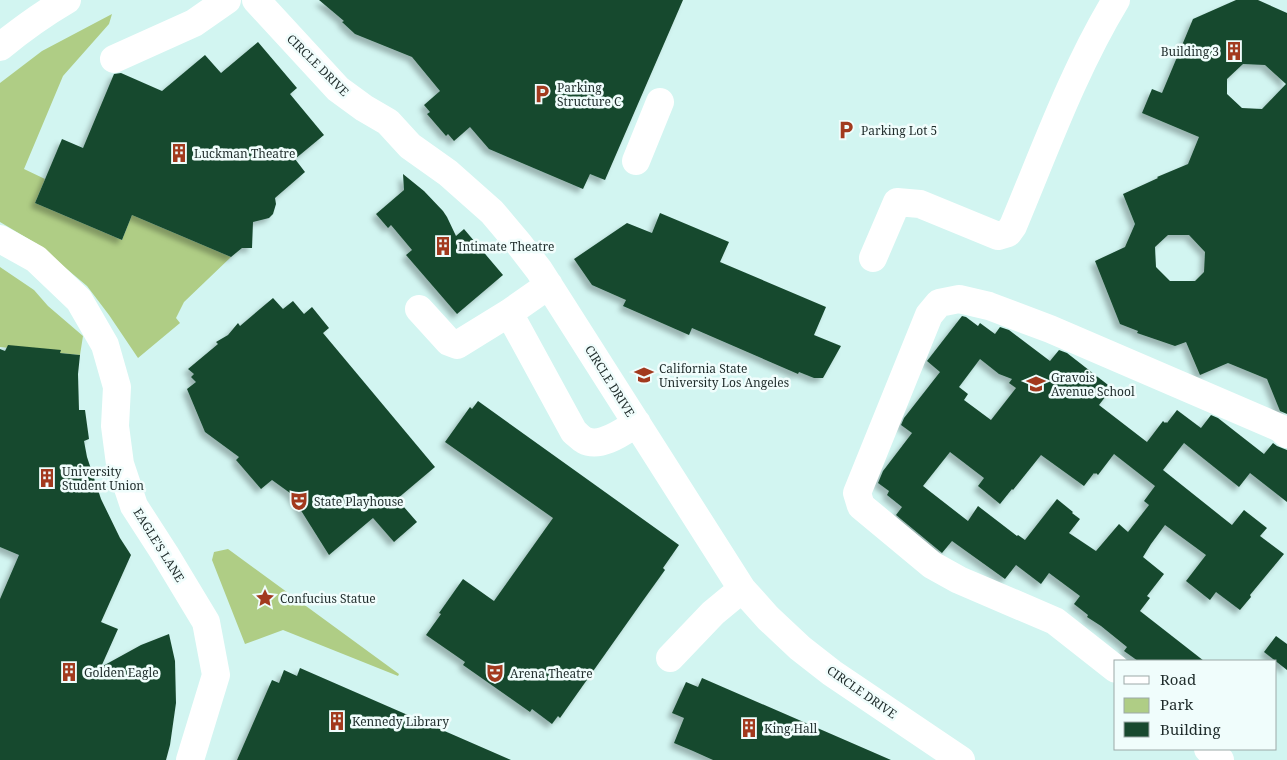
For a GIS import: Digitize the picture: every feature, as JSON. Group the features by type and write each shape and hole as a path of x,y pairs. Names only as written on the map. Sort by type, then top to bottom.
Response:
{"street":[{"path":"0,47 24,28 66,0"},
{"path":"114,60 194,23 227,0"},
{"name":"CIRCLE DRIVE","path":"256,0 338,89 364,108 388,122 410,146 448,173 492,212 519,244 548,285 742,589 768,618 800,648 832,672 961,760"},
{"path":"873,258 897,202 920,204 998,236 1008,233 1013,226 1074,80 1100,26 1116,0"},
{"path":"636,161 660,102"},
{"name":"EAGLE'S LANE","path":"0,239 36,259 79,300 105,344 117,387 115,426 120,464 134,506 206,622 216,674 190,760"},
{"path":"419,309 449,342 457,345 509,313 548,285"},
{"path":"1114,667 1055,621 959,580 932,565 861,506 857,493 929,315 940,303 958,299 989,306 1050,329 1280,428 1287,434"},
{"path":"509,313 574,432 584,440 595,443 616,436 636,423"},
{"path":"670,658 713,613 742,589"},
{"path":"1209,750 1220,760"}],"green space":[{"path":"112,14 109,24 63,76 24,169 45,179 35,203 122,240 132,215 231,257 184,302 176,318 180,323 138,358 87,286 37,244 0,222 0,83 42,51"},
{"path":"0,267 34,290 48,306 83,336 80,355 0,347"},
{"path":"228,549 399,674 398,676 283,630 245,644 212,560 214,552"}],"building":[{"name":"Parking Structure C","path":"319,0 683,0 605,180 590,174 583,189 489,149 470,127 454,141 448,134 446,136 427,114 430,112 424,105 440,91 412,57 355,34 342,22 344,21"},
{"path":"1236,0 1258,0 1287,13 1287,414 1280,411 1267,379 1228,363 1200,375 1186,342 1175,346 1137,333 1138,331 1120,324 1095,261 1125,247 1135,224 1123,194 1188,164 1199,137 1142,113 1152,89 1162,93 1193,19","holes":["1243,64 1265,65 1286,84 1262,109 1242,108 1227,94 1227,79","1168,235 1189,235 1205,252 1204,272 1195,281 1170,281 1156,267 1155,247"]},
{"name":"Luckman Theatre","path":"258,42 297,88 290,94 324,135 295,159 305,172 275,198 276,204 273,214 269,218 253,222 252,248 242,248 231,257 132,215 122,240 35,203 62,139 83,148 114,74 121,73 162,91 205,55 221,73"},
{"name":"Intimate Theatre","path":"403,174 424,191 443,211 456,236 464,229 503,275 457,314 406,255 412,250 391,225 388,228 376,214 404,190"},
{"path":"660,213 729,242 720,262 826,307 814,335 841,346 823,378 814,378 799,372 798,374 692,328 689,335 623,306 626,300 592,285 574,259 627,223 652,233"},
{"path":"273,298 283,309 293,301 304,314 312,307 329,328 323,333 435,467 397,499 417,522 394,542 373,518 329,555 290,493 272,480 261,489 236,460 239,457 205,432 187,389 196,382 191,377 194,374 188,369 218,344 216,342 228,335 238,323 240,326"},
{"path":"962,316 978,326 980,323 995,334 1000,327 1009,330 1050,361 1059,350 1067,353 1112,388 1099,405 1147,442 1163,421 1167,423 1177,410 1201,428 1211,415 1218,418 1264,454 1273,443 1287,450 1287,502 1250,473 1239,487 1184,443 1163,470 1232,525 1244,510 1267,528 1260,536 1284,554 1240,610 1216,592 1210,600 1186,581 1206,555 1165,525 1143,557 1164,574 1147,596 1150,598 1140,611 1203,660 1137,660 1124,651 1127,647 1087,617 1088,615 1074,604 1080,596 1049,573 1041,584 1016,565 1005,579 952,541 942,553 896,515 902,507 887,495 889,491 878,483 883,471 912,433 901,425 904,418 940,372 927,361","holes":["980,359 999,374 1012,379 1009,383 1016,388 991,420 964,400 968,394 959,387","950,452 984,478 978,486 1000,504 1041,455 1084,486 1094,473 1098,475 1114,454 1155,486 1144,501 1149,505 1128,532 1119,524 1096,551 1069,533 1080,519 1057,499 1025,540 978,506 968,521 923,486"]},
{"path":"8,345 61,350 60,353 80,355 78,374 79,410 85,410 89,439 84,441 87,457 101,499 120,538 131,555 101,622 118,629 101,667 141,645 169,634 175,661 176,703 166,760 0,760 0,599 19,555 0,547 0,349 5,351"},
{"path":"478,401 679,545 663,568 665,570 560,718 558,716 552,724 532,709 530,712 463,665 465,662 426,635 463,579 494,601 553,518 445,442 470,407 472,409"},
{"path":"1276,636 1287,644 1287,670 1277,662 1277,660 1264,652"},
{"name":"Kennedy Library","path":"300,668 511,760 237,760 272,680 279,683 284,670 297,676"},
{"name":"King Hall","path":"702,678 891,760 713,760 674,743 684,718 672,713 686,682 698,687"}],"place":[{"name":"Building 3","path":"1234,51"},
{"name":"Parking Structure C","path":"542,94"},
{"name":"Parking Lot 5","path":"846,130"},
{"name":"Luckman Theatre","path":"179,153"},
{"name":"Intimate Theatre","path":"443,246"},
{"name":"California State University Los Angeles","path":"644,375"},
{"name":"Gravois Avenue School","path":"1036,384"},
{"name":"University Student Union","path":"47,478"},
{"name":"State Playhouse","path":"299,501"},
{"name":"Confucius Statue","path":"265,598"},
{"name":"Golden Eagle","path":"69,672"},
{"name":"Arena Theatre","path":"495,673"},
{"name":"Kennedy Library","path":"337,721"},
{"name":"King Hall","path":"749,728"}]}
